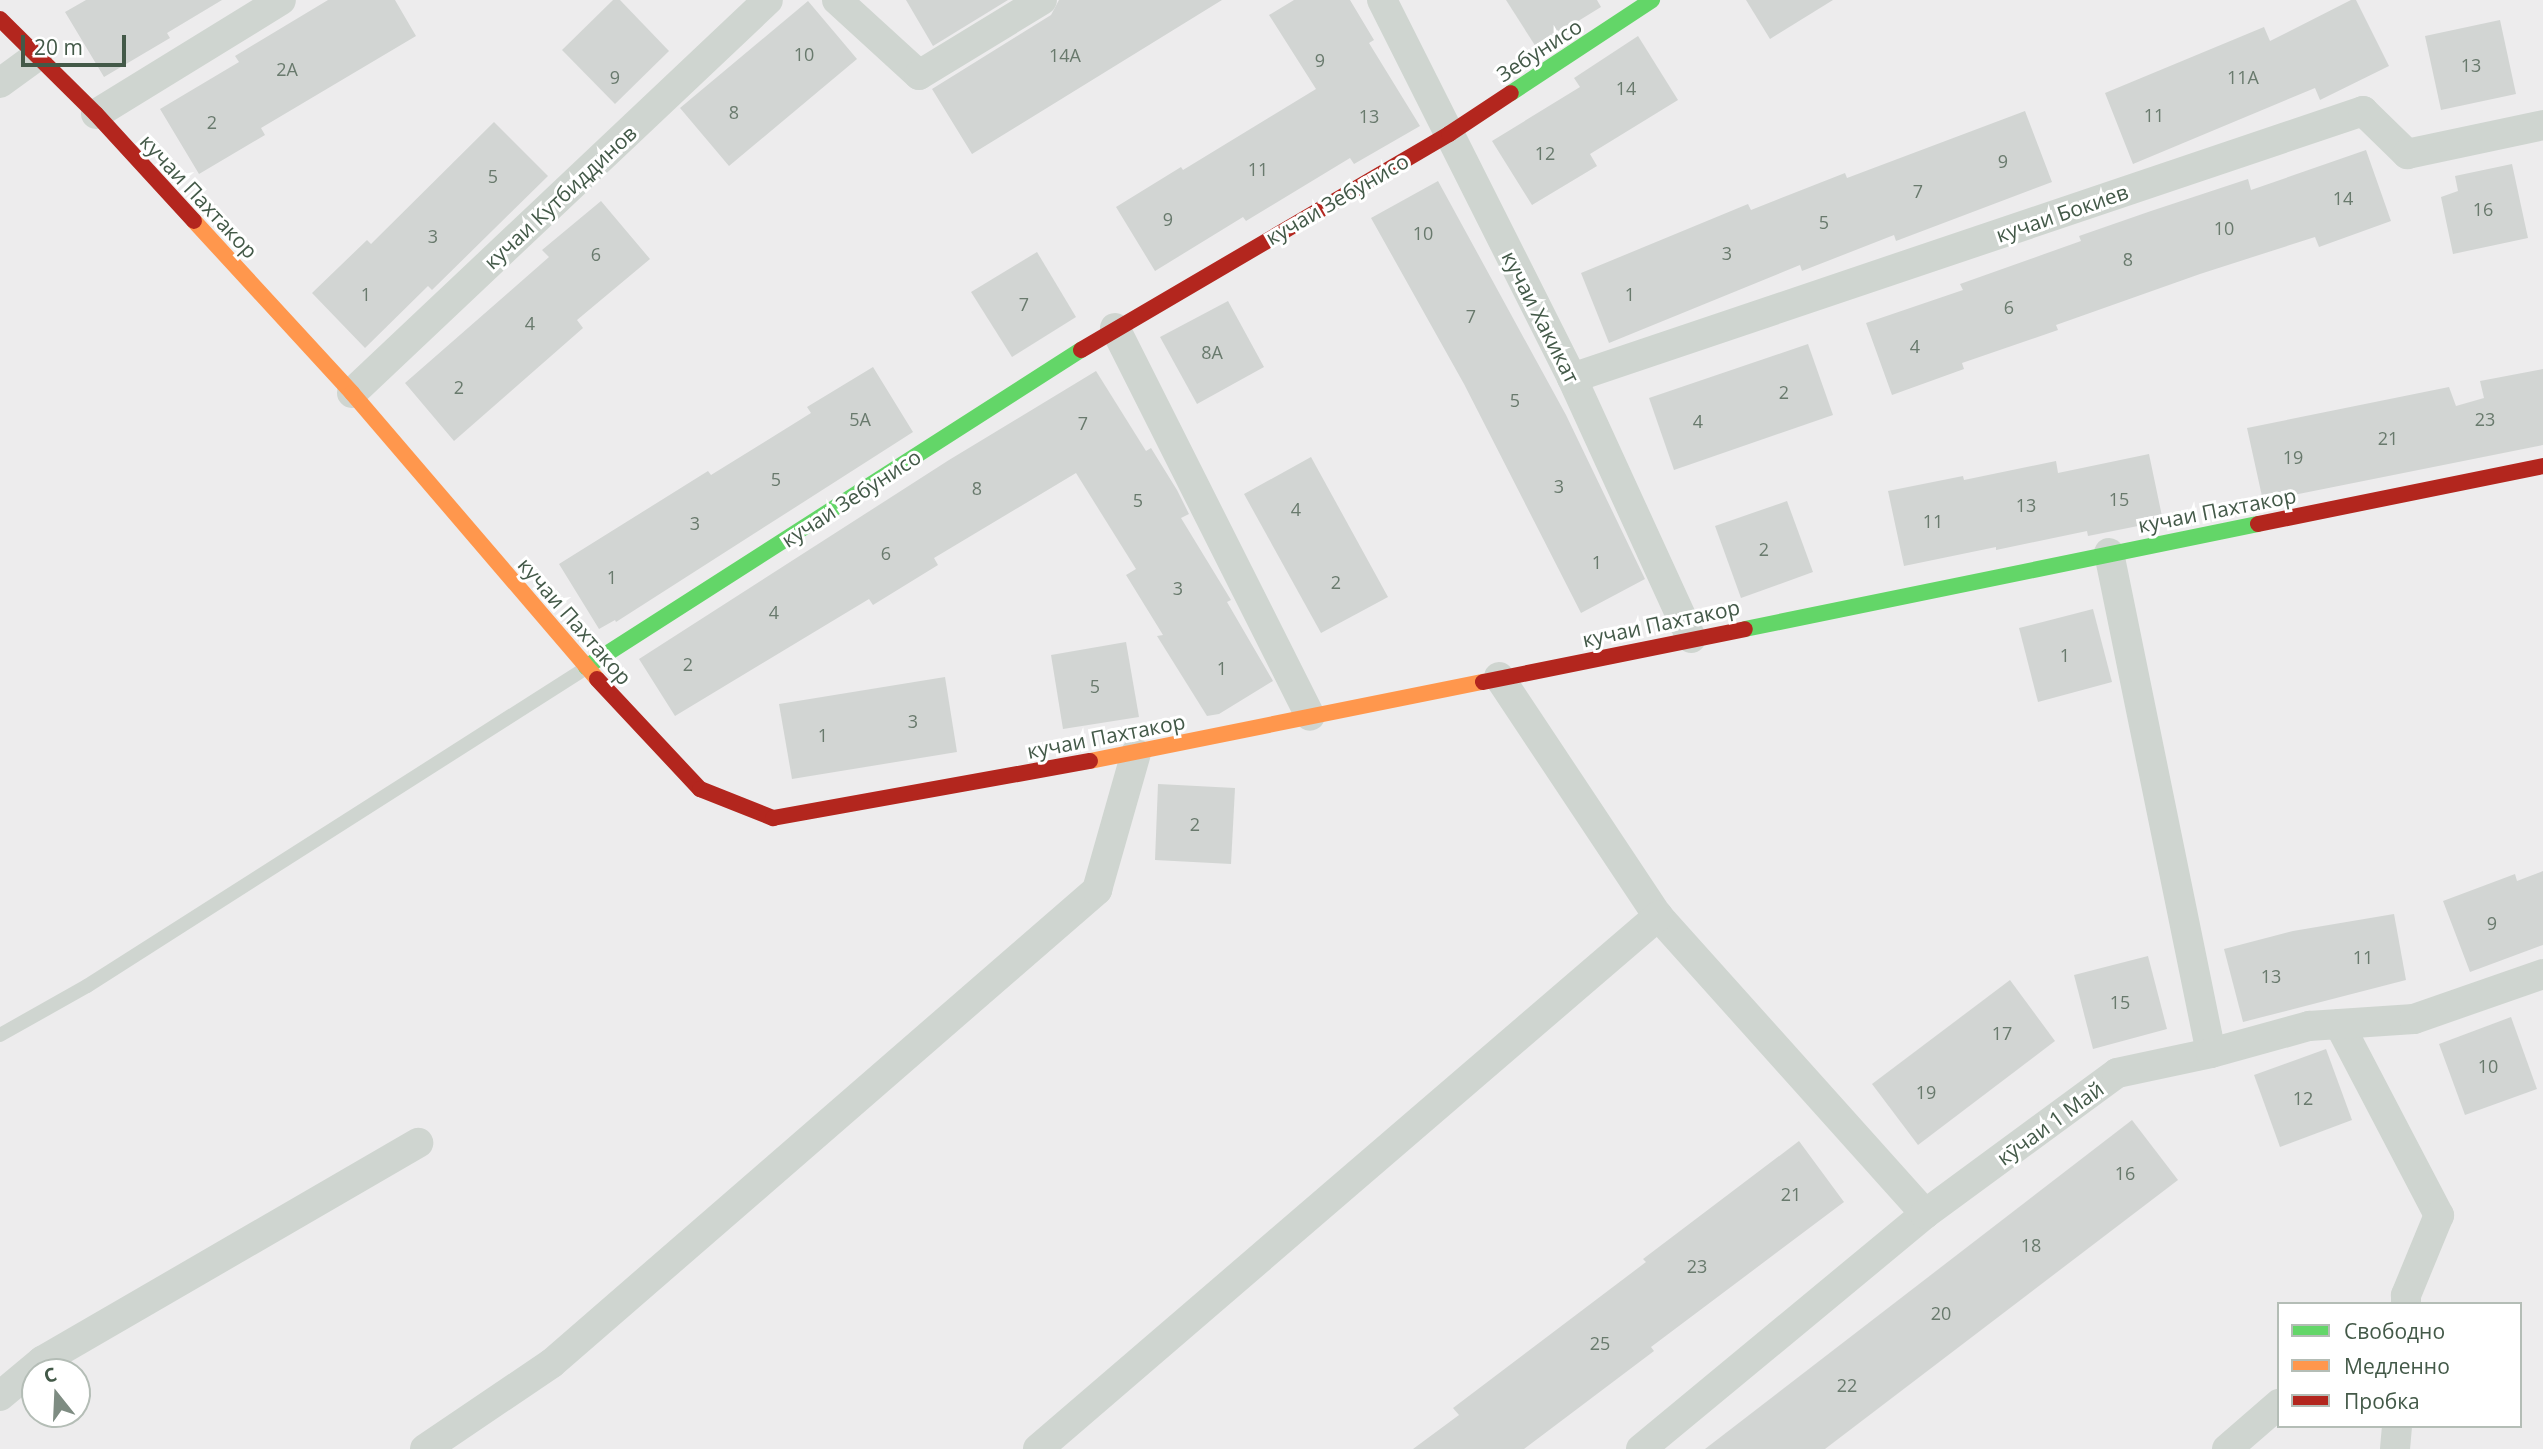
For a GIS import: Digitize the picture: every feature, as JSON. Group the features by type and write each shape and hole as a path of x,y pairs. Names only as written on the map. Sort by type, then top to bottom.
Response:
{"main road":[{"name":"Зебунисо","path":"1449,134 1652,0"},
{"name":"кучаи Пахтакор","path":"0,19 96,114 352,393 586,667 700,789 773,818 1136,753 2543,466"},
{"name":"кучаи Зебунисо","path":"586,667 1115,328 1449,134"}],"street":[{"path":"96,114 281,0"},
{"name":"кучаи Кутбиддинов","path":"352,393 768,0"},
{"path":"838,0 919,75 1042,0"},
{"name":"кучаи Хакикат","path":"1382,0 1572,378 1691,638"},
{"path":"0,83 37,56"},
{"name":"кучаи Бокиев","path":"1572,378 2363,111 2407,153 2543,125"},
{"path":"1115,328 1310,716"},
{"path":"2109,553 2211,1053"},
{"path":"1499,677 1658,916 1926,1214"},
{"path":"425,1449 552,1363 1097,890 1136,753"},
{"path":"1038,1449 1658,916"},
{"name":"кӯчаи 1 Май","path":"1641,1449 1926,1214 2117,1073 2211,1053 2309,1026 2414,1019 2543,974"},
{"path":"2339,1024 2439,1215 2403,1301"},
{"path":"0,1396 42,1361 418,1143"},
{"path":"2227,1449 2277,1406"},
{"path":"2395,1449 2397,1428"}],"lane":[{"path":"0,1035 87,986 586,667"}],"building":[{"path":"86,0 222,0 167,33 170,38 104,77 65,12"},
{"path":"328,0 395,0 416,36 261,128 265,135 199,174 160,109 239,62 235,56"},
{"path":"613,0 620,0 669,51 615,104 562,50"},
{"path":"906,0 1008,0 933,46"},
{"path":"1059,0 1222,0 972,154 932,89 1051,15"},
{"path":"1294,0 1350,0 1374,40 1369,43 1420,126 1354,164 1350,158 1246,221 1243,217 1155,271 1116,207 1181,167 1183,170 1316,89 1269,15"},
{"path":"1506,0 1597,0 1601,7 1536,47"},
{"path":"1746,0 1833,0 1770,39"},
{"path":"2351,0 2356,0 2389,66 2320,100 2315,88 2133,164 2105,93 2264,27 2270,41"},
{"path":"808,1 857,59 729,166 680,108"},
{"path":"2500,20 2516,94 2441,110 2425,36"},
{"path":"1638,36 1678,100 1590,154 1597,166 1532,205 1492,141 1580,87 1574,78"},
{"path":"2025,111 2052,182 1896,241 1894,235 1802,271 1800,265 1609,343 1581,273 1748,204 1751,210 1845,173 1847,178"},
{"path":"494,122 548,176 432,290 428,286 365,348 312,293 367,240 371,244"},
{"path":"2366,150 2391,221 2319,247 2315,237 2200,274 2056,325 2058,330 1962,363 1964,369 1892,395 1866,323 1963,290 1960,284 2081,241 2079,236 2151,211 2248,179 2251,190"},
{"path":"2512,164 2528,238 2453,254 2441,197 2458,191 2455,176"},
{"path":"1438,181 1566,415 1645,579 1581,613 1464,384 1371,218"},
{"path":"601,201 650,259 577,320 583,328 454,441 405,383 549,257 542,250"},
{"path":"1037,252 1076,317 1012,357 971,292"},
{"path":"1228,301 1264,367 1197,404 1160,337"},
{"path":"1808,344 1833,415 1674,470 1649,398"},
{"path":"873,367 913,432 616,622 615,620 599,629 559,564 708,471 711,475 811,413 807,407"},
{"path":"2543,369 2543,445 2263,501 2247,428 2449,387 2456,406 2484,398 2480,381"},
{"path":"1096,371 1146,451 1151,448 1177,490 1189,514 1181,518 1231,600 1227,602 1273,681 1219,714 1207,716 1157,636 1163,635 1126,575 1136,569 1076,473 934,558 938,565 873,605 869,599 675,716 639,659 949,460"},
{"path":"2149,454 2163,521 2088,536 2087,531 1904,566 1888,491 1963,476 1964,480 2056,461 2058,473"},
{"path":"1311,457 1388,597 1321,633 1244,494"},
{"path":"1787,501 1813,572 1741,598 1715,526"},
{"path":"2093,609 2112,682 2038,702 2019,628"},
{"path":"1126,642 1139,717 1063,729 1051,655"},
{"path":"945,677 957,752 792,779 779,704"},
{"path":"1158,784 1235,788 1231,864 1155,860"},
{"path":"2543,871 2543,945 2470,972 2443,901 2515,874 2517,881"},
{"path":"2394,914 2406,980 2243,1022 2224,949 2293,931"},
{"path":"2148,956 2167,1029 2093,1049 2074,975"},
{"path":"2010,980 2055,1041 1918,1145 1872,1084"},
{"path":"2511,1017 2537,1089 2465,1115 2439,1044"},
{"path":"2326,1049 2352,1120 2280,1147 2254,1075"},
{"path":"2132,1120 2178,1180 1825,1449 1705,1449"},
{"path":"1799,1141 1844,1202 1651,1347 1654,1351 1524,1449 1413,1449 1459,1415 1453,1408 1646,1262 1643,1259"}],"traffic: fast":[{"path":"1511,93 1652,0"},
{"path":"586,667 1081,350"},
{"path":"1745,629 2258,524"}],"traffic: slow":[{"path":"194,221 352,393 597,679"},
{"path":"1090,761 1483,682"}],"traffic: jam":[{"path":"0,19 96,114 194,221"},
{"path":"1081,350 1449,134 1511,93"},
{"path":"2258,524 2543,466"},
{"path":"1483,682 1745,629"},
{"path":"597,679 700,789 773,818 1090,761"}]}
